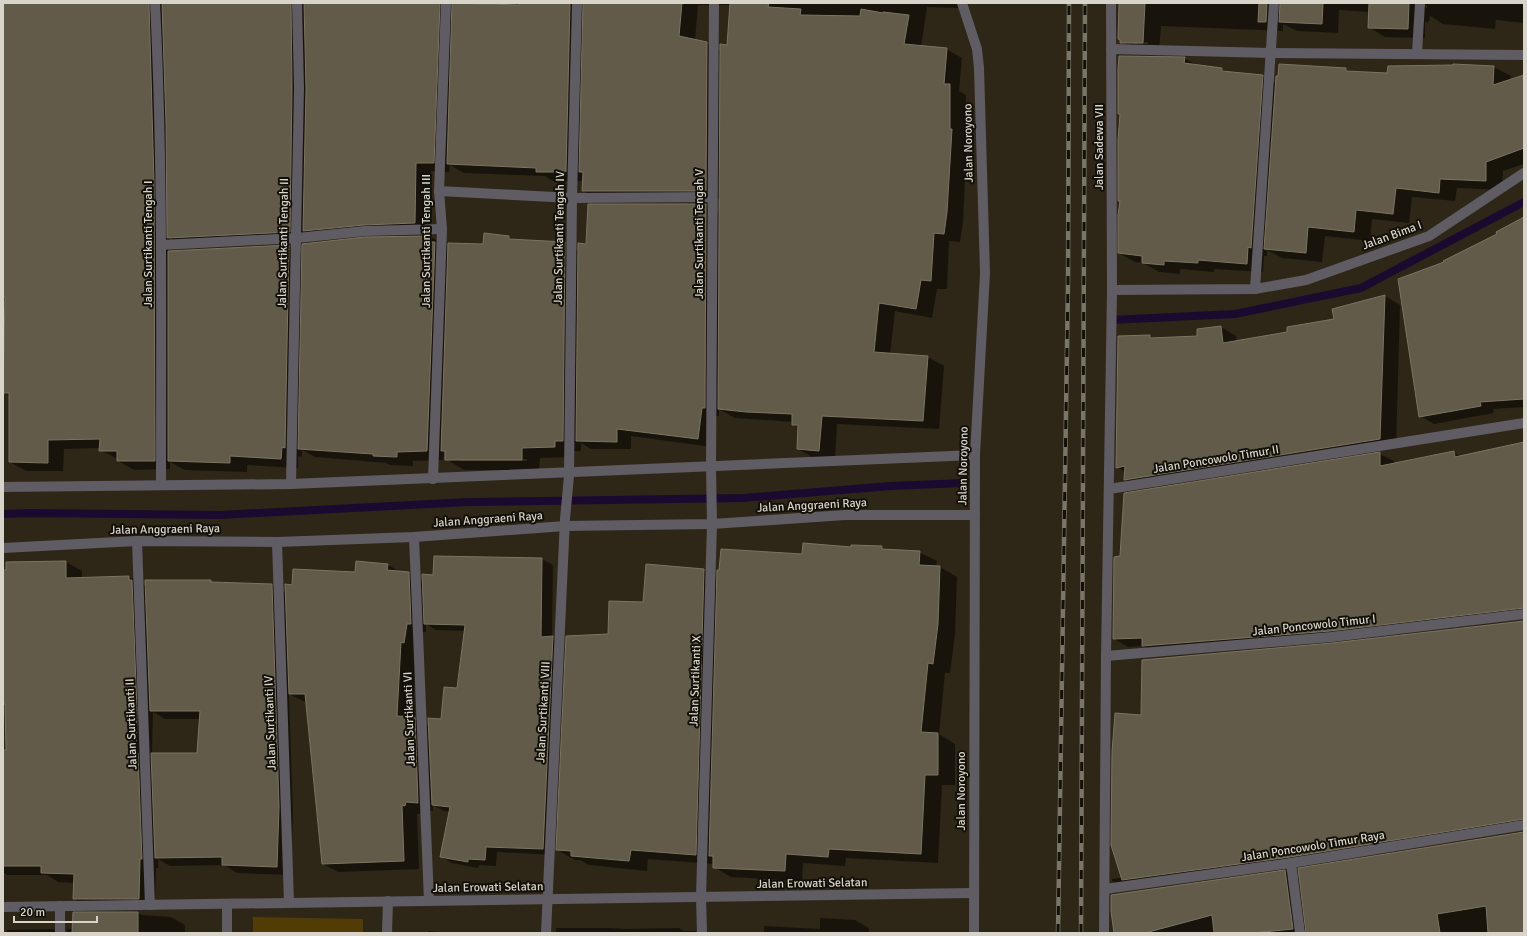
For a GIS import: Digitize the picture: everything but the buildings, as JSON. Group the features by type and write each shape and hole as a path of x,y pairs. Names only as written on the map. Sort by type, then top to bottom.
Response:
{"street":[{"name":"Jalan Surtikanti Tengah I","path":"155,3 159,79 161,485"},
{"name":"Jalan Surtikanti Tengah II","path":"291,484 299,88 297,3"},
{"name":"Jalan Surtikanti Tengah III","path":"434,479 442,229 439,191 446,3"},
{"name":"Jalan Surtikanti Tengah IV","path":"565,523 569,474 576,3"},
{"name":"Jalan Surtikanti Tengah V","path":"711,466 714,3"},
{"name":"Jalan Noroyono","path":"962,3 976,49 979,68 984,273 975,455 974,933"},
{"name":"Jalan Sadewa VII","path":"1111,3 1112,290"},
{"path":"1255,288 1274,3"},
{"path":"1417,53 1420,3"},
{"path":"1111,49 1271,53 1524,55"},
{"name":"Jalan Bima I","path":"1112,290 1255,288 1306,280 1429,236 1524,173"},
{"path":"439,191 572,198 712,197"},
{"path":"161,245 297,238 365,231 442,229"},
{"path":"1104,933 1106,656 1112,290"},
{"name":"Jalan Poncowolo Timur II","path":"1109,489 1524,423"},
{"path":"3,487 291,484 569,474 711,466 975,455"},
{"name":"Jalan Surtikanti X","path":"702,933 701,897 712,518 711,466"},
{"name":"Jalan Anggraeni Raya","path":"3,548 137,541 277,542 414,537 565,523 712,518 975,515"},
{"name":"Jalan Surtikanti VIII","path":"546,933 565,523"},
{"name":"Jalan Surtikanti VI","path":"414,537 429,901"},
{"name":"Jalan Surtikanti II","path":"137,541 150,905"},
{"name":"Jalan Surtikanti IV","path":"277,542 289,903"},
{"name":"Jalan Poncowolo Timur I","path":"1106,656 1331,638 1524,614"},
{"name":"Jalan Poncowolo Timur Raya","path":"1105,889 1291,863 1524,825"},
{"path":"1291,863 1300,933"},
{"name":"Jalan Erowati Selatan","path":"3,907 974,894"},
{"path":"387,933 388,901"},
{"path":"227,904 227,933"},
{"path":"60,906 60,933"}],"shaded area":[{"path":"253,917 363,919 363,933 253,933"}],"waterway":[{"path":"1111,320 1235,314 1361,288 1524,202"},
{"path":"3,514 220,515 468,502 743,498 891,486 963,483"}],"railway":[{"path":"1058,933 1068,283 1069,3"},
{"path":"1081,933 1085,3"}]}
